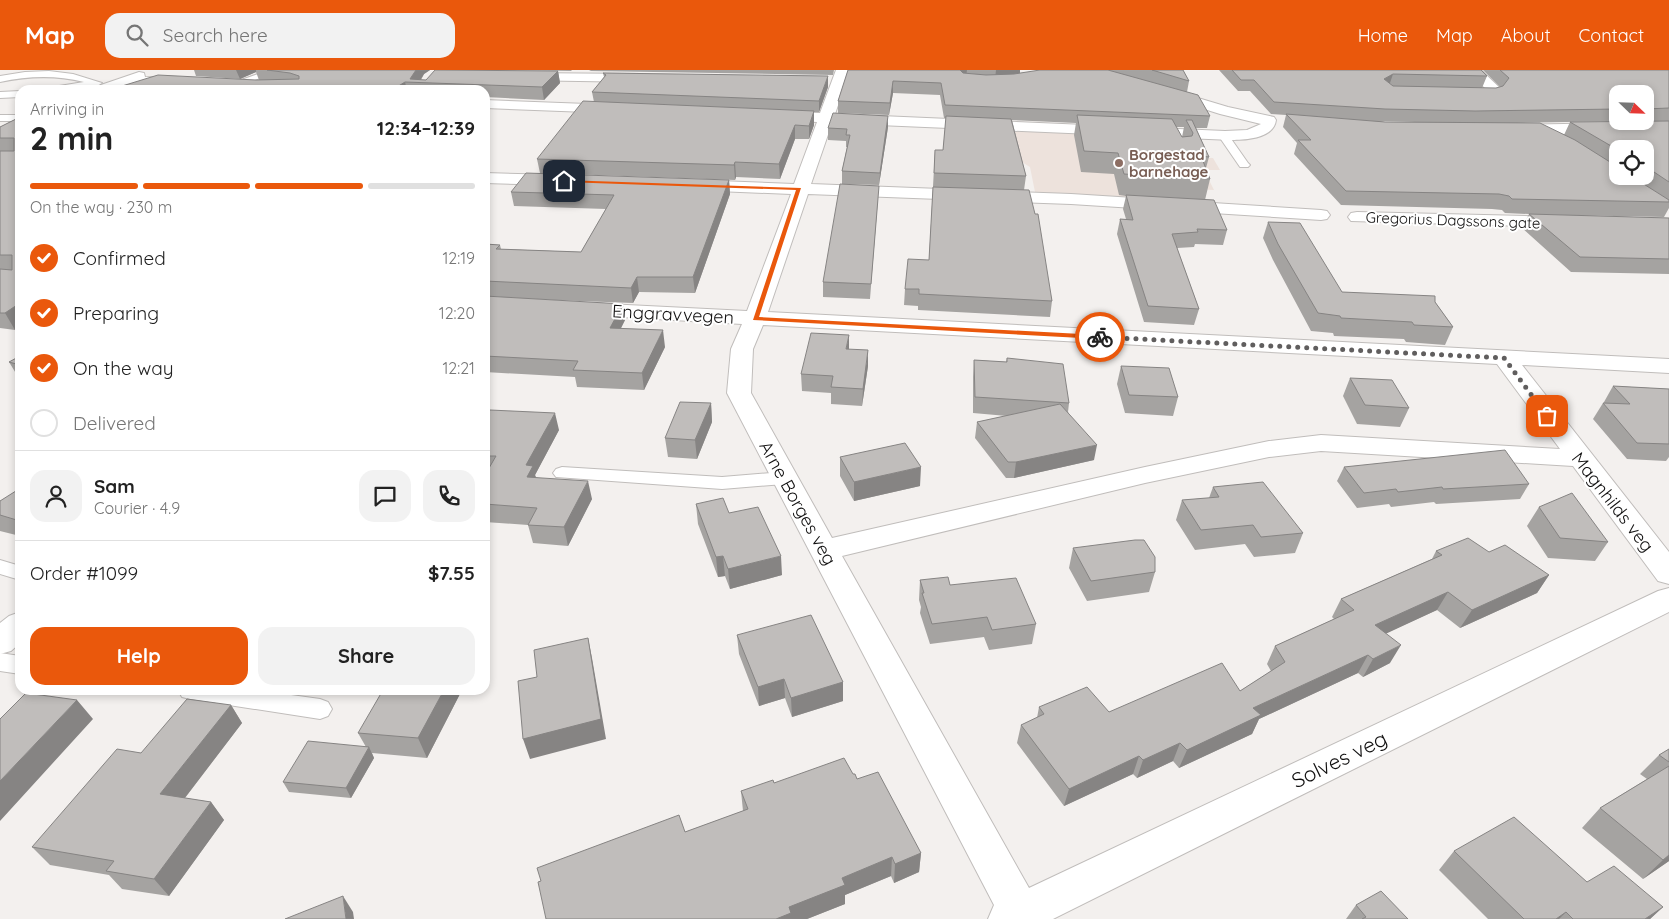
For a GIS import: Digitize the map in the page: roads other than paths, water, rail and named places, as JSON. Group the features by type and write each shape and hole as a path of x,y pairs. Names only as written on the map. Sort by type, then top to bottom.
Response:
{"street":[{"path":"106,85 157,70"},
{"path":"1446,94 1491,94 1495,90 1473,70"},
{"path":"505,76 653,78"},
{"name":"Arne Borges veg","path":"837,77 825,119 755,318 742,349 739,393 824,550 1015,916"},
{"path":"122,81 189,82"},
{"path":"217,84 254,85"},
{"path":"1154,88 1225,111 1269,120 1287,121"},
{"path":"490,104 632,109"},
{"path":"758,115 1175,140 1223,135 1249,135 1261,131 1268,126 1269,120"},
{"path":"0,130 15,122"},
{"path":"1500,130 1669,127"},
{"path":"1538,130 1567,145"},
{"path":"490,178 574,181"},
{"path":"672,184 1071,199 1320,215"},
{"name":"Gregorius Dagssons gate","path":"1357,217 1581,223"},
{"name":"Enggravvegen","path":"562,308 1669,366"},
{"name":"Magnhilds veg","path":"1504,358 1669,573"},
{"path":"824,550 1145,475 1269,449 1322,443 1580,458"},
{"name":"Solves veg","path":"1015,916 1669,599"},
{"path":"0,642 15,628"}],"lane":[{"path":"236,84 278,70"},
{"path":"0,79 30,74 57,74 92,85"},
{"path":"0,96 15,94"},
{"path":"0,118 15,120"},
{"path":"1223,135 1244,165"},
{"path":"562,473 722,483 784,478"},
{"path":"0,662 15,664"},
{"path":"224,695 320,709"}],"place":[{"name":"Borgestad barnehage","path":"1119,163"}]}
